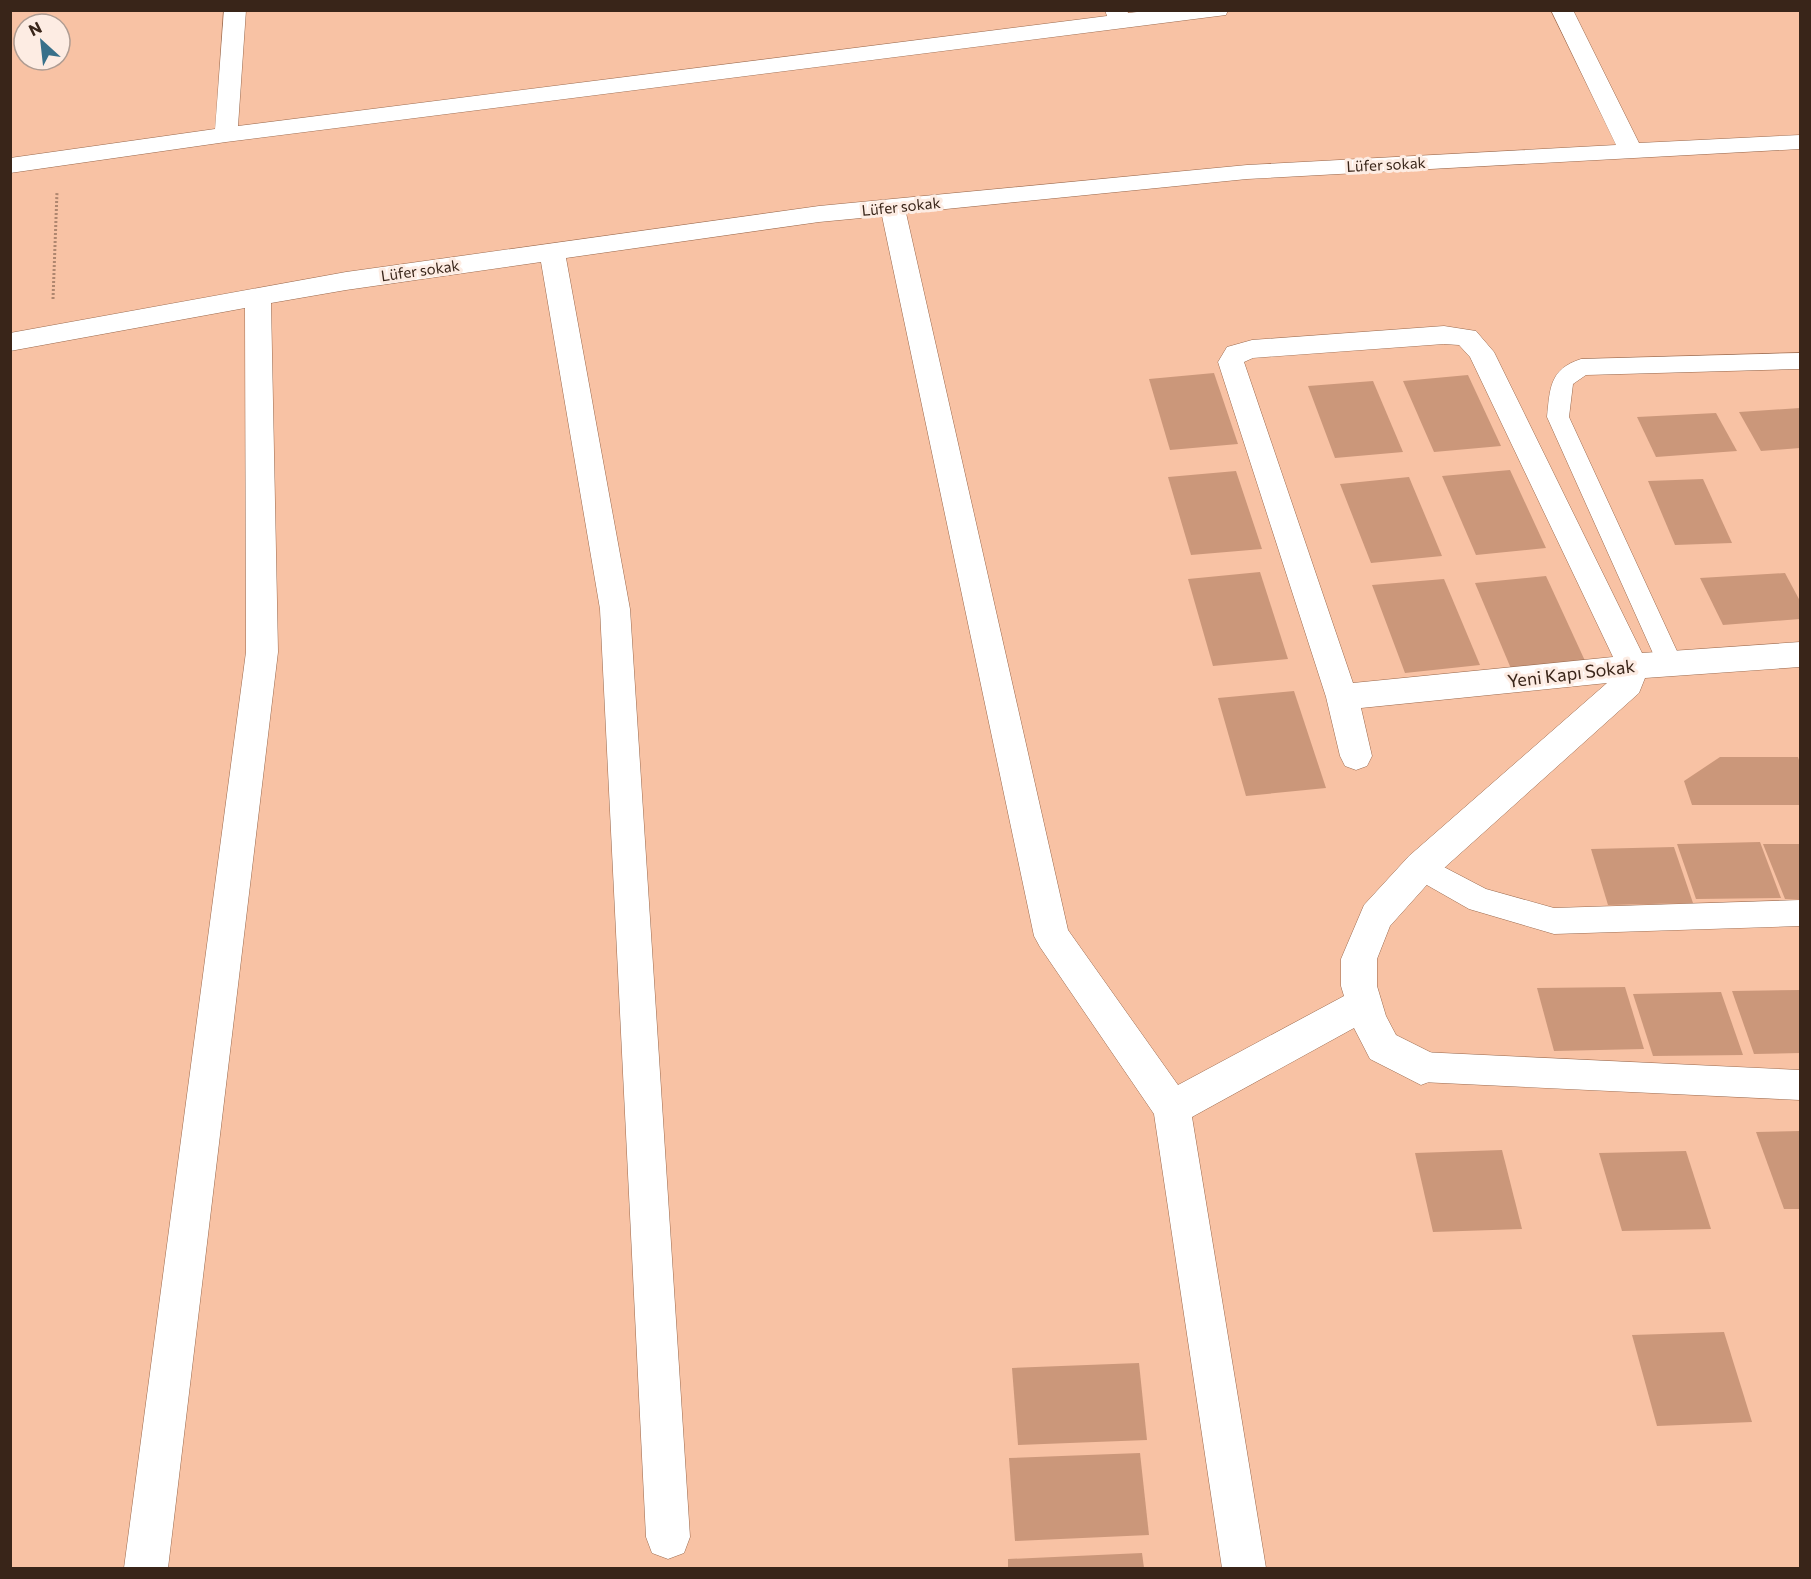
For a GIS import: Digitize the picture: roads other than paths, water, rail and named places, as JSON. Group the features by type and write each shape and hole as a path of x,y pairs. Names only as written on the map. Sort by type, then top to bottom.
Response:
{"street":[{"path":"226,135 235,10"},
{"path":"10,166 1117,16 1218,10"},
{"path":"1562,10 1631,151"},
{"name":"Lüfer sokak","path":"10,342 346,281 819,214 1247,172 1800,142"},
{"path":"892,207 1052,936 1172,1108 1244,1569"},
{"path":"552,252 615,609 668,1537"},
{"path":"146,1569 262,652 258,297"},
{"path":"1356,756 1342,697 1231,362 1236,354 1252,349 1444,335 1467,337 1481,352 1633,666 1628,684 1421,867 1376,916 1359,959 1359,986 1364,1004 1369,1020 1383,1047 1421,1067"},
{"name":"Yeni Kapı Sokak","path":"1342,697 1596,672 1669,662 1800,654"},
{"path":"1172,1108 1364,1004"}],"lane":[{"path":"1669,662 1558,417 1562,381 1581,367 1800,361"},
{"path":"1421,867 1479,900 1554,921 1800,913"},
{"path":"1421,1067 1800,1085"}]}
